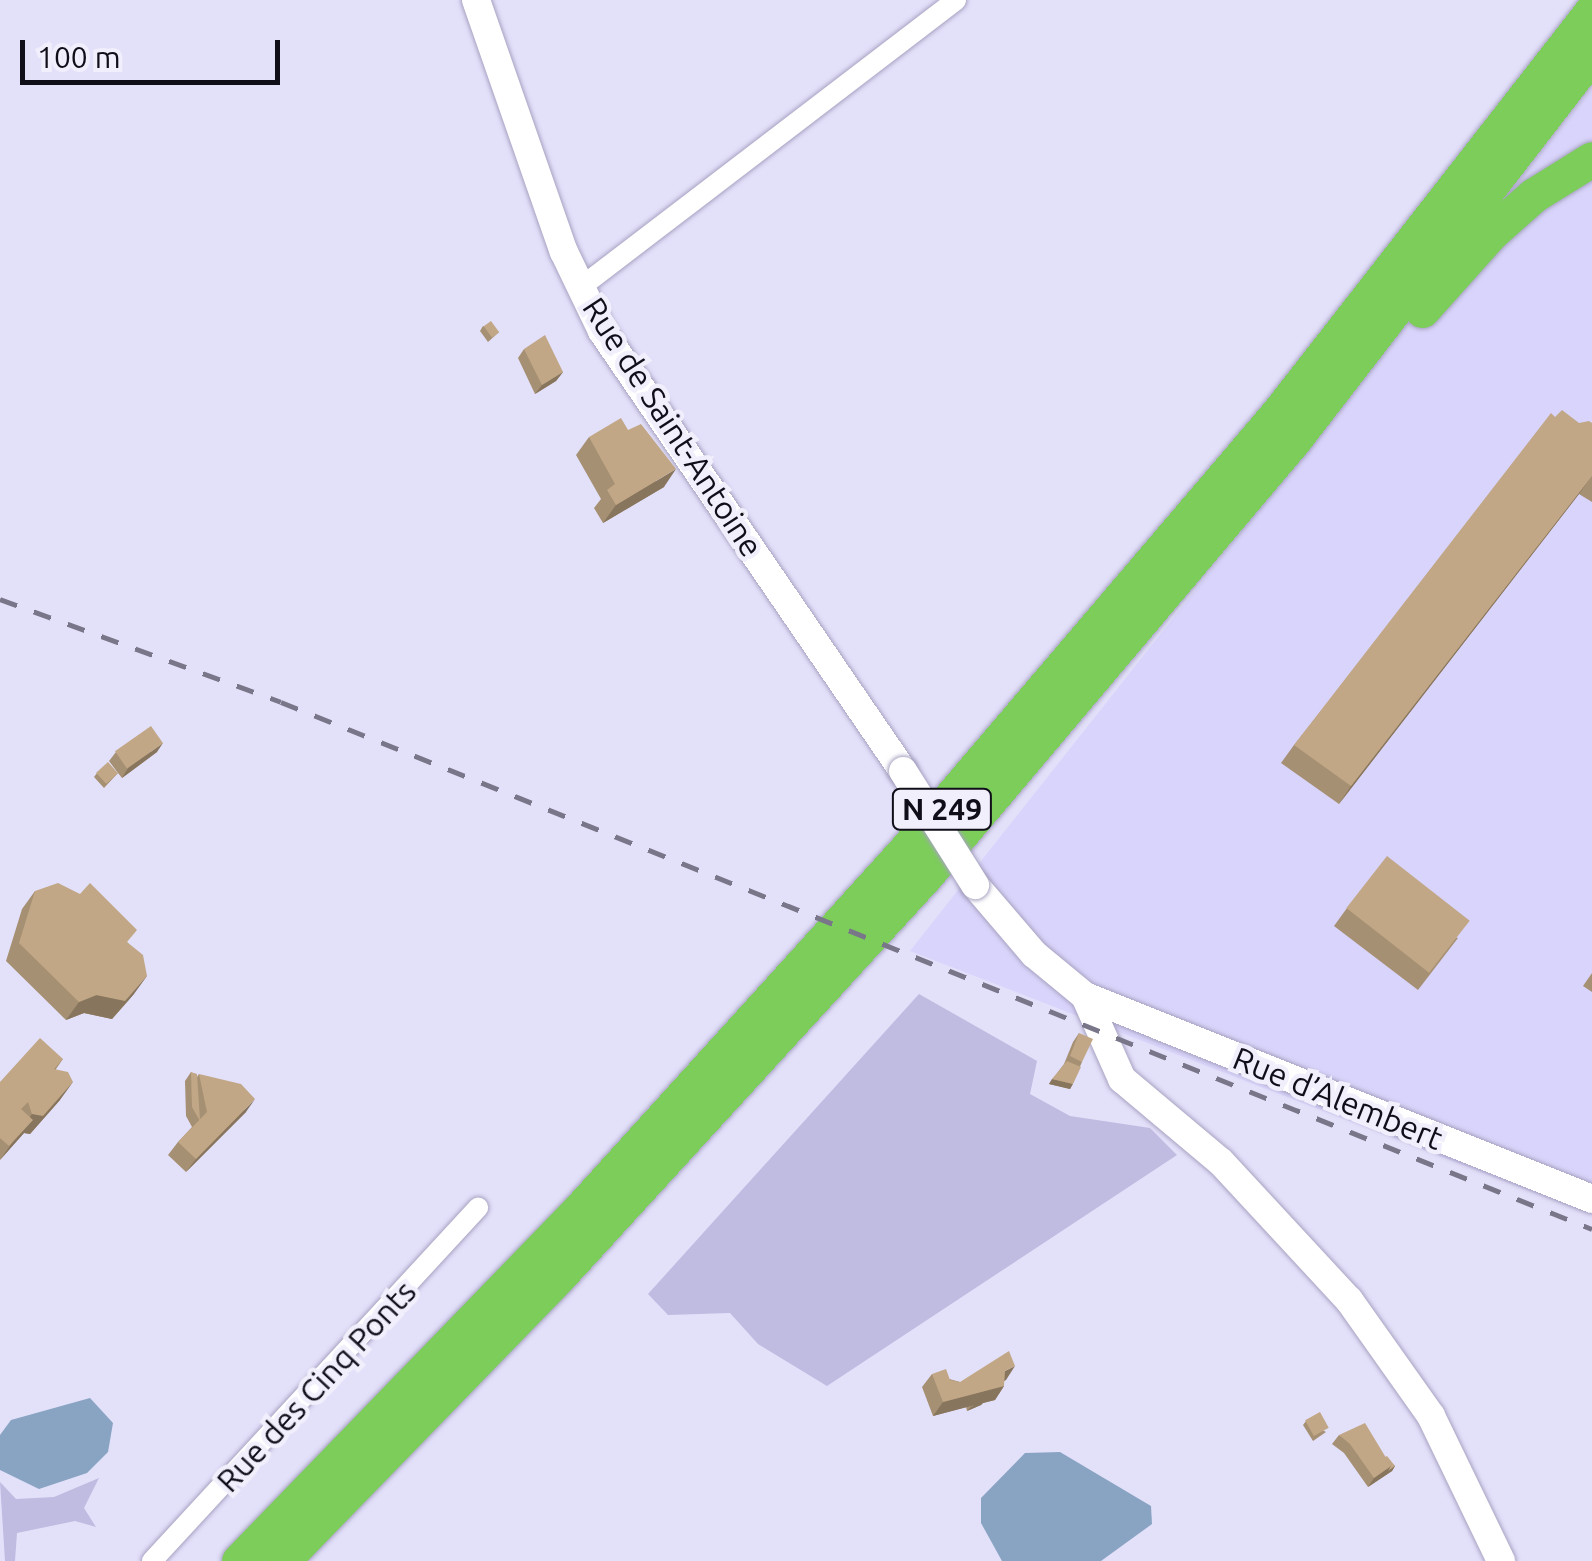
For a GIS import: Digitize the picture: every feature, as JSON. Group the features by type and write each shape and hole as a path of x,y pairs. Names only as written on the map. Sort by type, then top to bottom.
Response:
{"highway":[{"name":"N 249","path":"239,1561 569,1221 930,822 1255,440 1592,11"},
{"name":"N 249","path":"282,1561 831,982 1293,441 1592,54"},
{"name":"N 249","path":"1293,441 1320,427 1492,232 1534,194 1592,159"}],"street":[{"name":"Rue de Saint-Antoine","path":"476,0 518,130 580,287 630,371 903,771 975,885 1034,954 1085,996"},
{"path":"580,287 956,0"},
{"path":"1085,996 1122,1079 1221,1162 1304,1247 1388,1350 1431,1416 1502,1561"},
{"name":"Rue d’Alembert","path":"1085,996 1592,1199"},
{"name":"Rue des Cinq Ponts","path":"152,1561 478,1208"}],"shaded area":[{"path":"1592,88 1592,1215 910,951"},
{"path":"919,994 1037,1061 1030,1094 1070,1116 1150,1128 1177,1155 827,1386 758,1344 730,1313 668,1315 648,1294"},
{"path":"99,1478 84,1508 96,1527 75,1521 17,1533 15,1561 5,1561 0,1482 16,1499 54,1497"}],"water":[{"path":"90,1398 113,1423 108,1452 87,1473 39,1489 0,1470 0,1435 11,1420"},
{"path":"1060,1452 1151,1506 1152,1524 1101,1561 1002,1561 981,1523 981,1498 1025,1453"}],"building":[{"path":"491,321 499,332 492,338 484,326"},
{"path":"545,335 563,372 542,385 524,349"},
{"path":"1562,410 1579,423 1592,423 1592,476 1351,786 1294,745 1551,413 1555,417"},
{"path":"621,418 628,430 641,424 676,469 616,505 607,490 615,484 589,437"},
{"path":"151,726 163,743 127,768 115,751"},
{"path":"108,762 118,773 106,784 96,773"},
{"path":"1387,856 1470,921 1429,973 1346,908"},
{"path":"58,883 80,894 90,883 137,930 127,942 143,955 147,976 125,1001 96,995 79,1002 19,943 35,891"},
{"path":"1079,1033 1093,1039 1082,1062 1070,1056"},
{"path":"40,1038 63,1059 54,1069 68,1072 73,1082 43,1116 32,1114 28,1102 21,1109 33,1120 9,1146 0,1138 0,1082"},
{"path":"1067,1061 1081,1067 1073,1084 1052,1079"},
{"path":"191,1072 197,1074 200,1121 192,1107"},
{"path":"199,1074 241,1084 255,1099 196,1159 178,1142 207,1112"},
{"path":"1009,1351 1015,1366 1005,1371 1004,1386 943,1402 932,1374 946,1369 950,1380 960,1382"},
{"path":"1320,1412 1329,1428 1314,1436 1305,1420"},
{"path":"1365,1423 1391,1466 1374,1478 1339,1435"}],"railway":[{"path":"0,599 281,702 1592,1229"}]}
